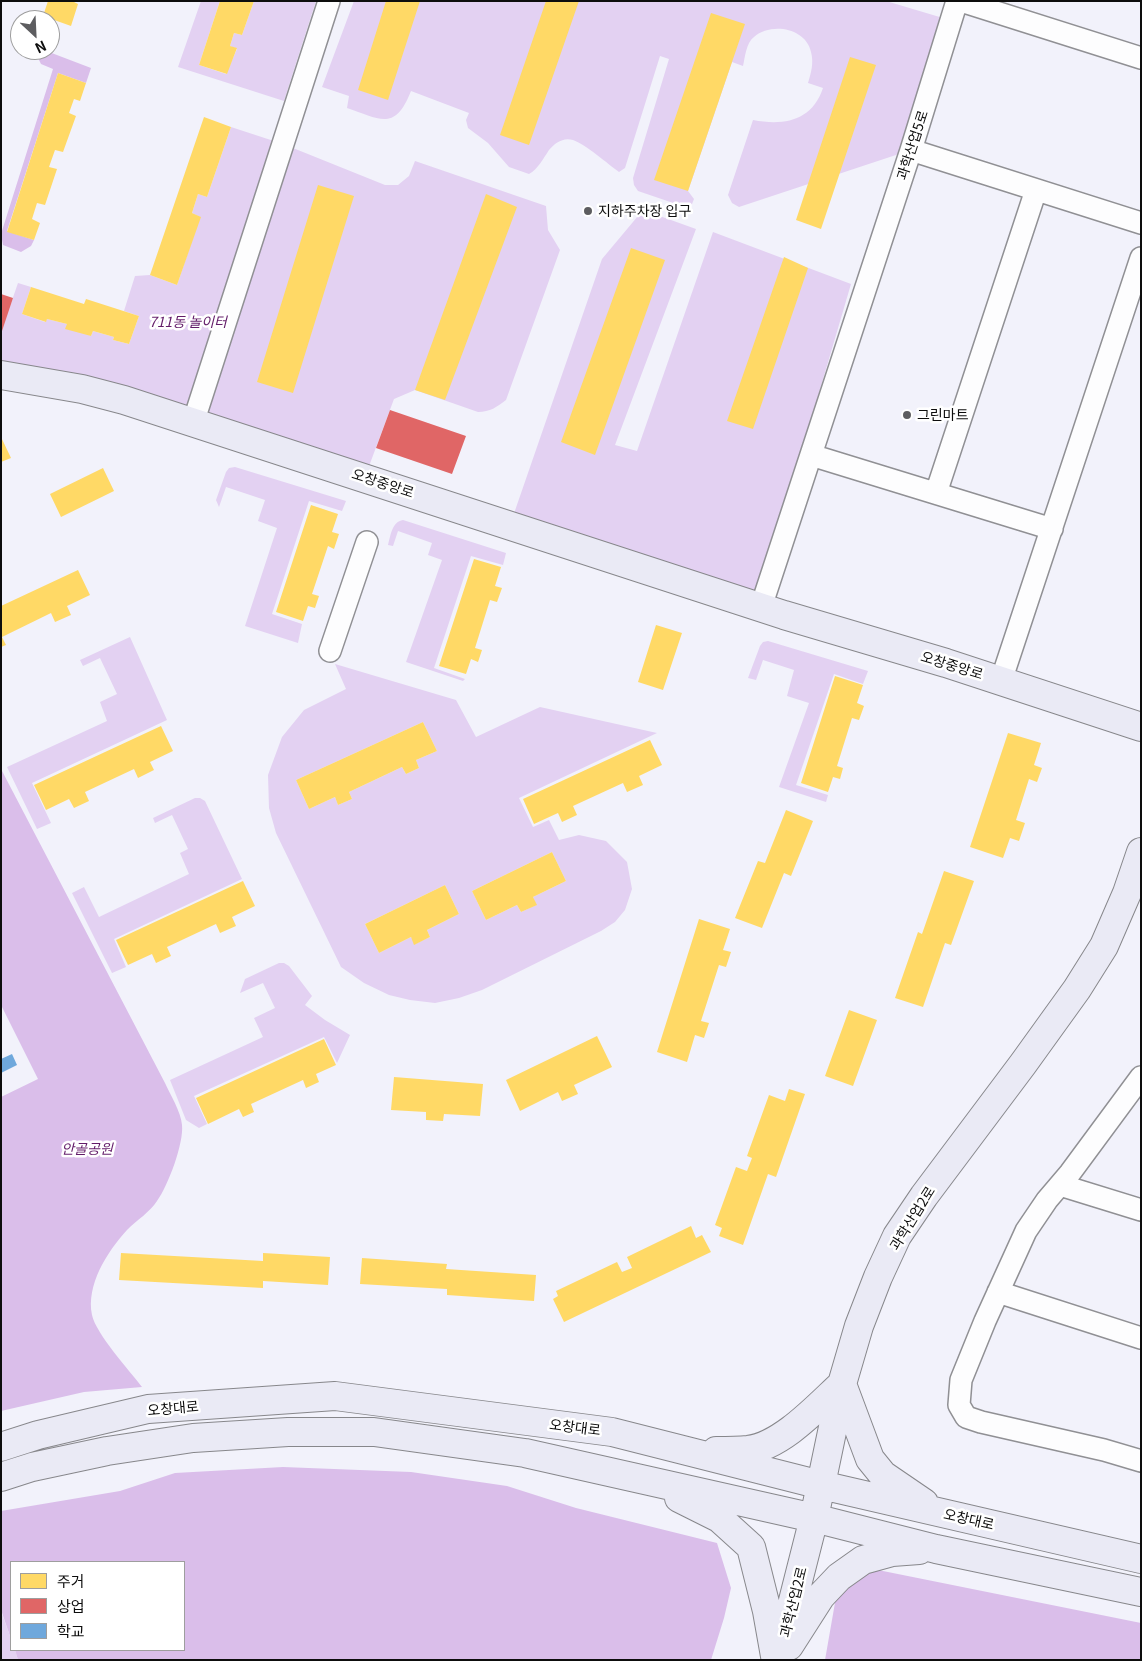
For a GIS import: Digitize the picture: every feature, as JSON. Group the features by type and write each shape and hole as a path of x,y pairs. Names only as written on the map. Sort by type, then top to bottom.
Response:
{"main road":[{"name":"오창중앙로","path":"1,375 82,389 124,400 761,607 1001,681 1141,727"},
{"name":"과학산업2로","path":"778,1660 814,1518 842,1384 859,1326 878,1277 897,1236 924,1196 1077,989 1104,946 1127,893 1141,852"},
{"path":"687,1451 749,1450 778,1440 842,1384 870,1459 883,1475 938,1512"},
{"name":"오창대로","path":"1,1447 38,1435 148,1409 335,1396 612,1432 821,1485 1141,1559"},
{"path":"1,1477 32,1467 108,1451 193,1438 288,1432 374,1432 525,1453 814,1518 936,1549 1141,1592"},
{"path":"642,1479 719,1518 751,1547 778,1660"},
{"path":"778,1660 821,1596 839,1577 863,1560 892,1552 936,1549"}],"street":[{"path":"193,422 329,1"},
{"name":"과학산업5로","path":"811,455 911,150 957,1"},
{"path":"961,1 1141,58"},
{"path":"911,150 1141,222"},
{"path":"936,493 1036,190"},
{"path":"1001,681 1141,258"},
{"path":"761,607 811,455 1052,529"},
{"path":"330,651 367,542"},
{"path":"1140,1080 1047,1200 1026,1231 961,1380 959,1405 966,1417 981,1422 1104,1450 1141,1461"},
{"path":"1060,1185 1141,1210"},
{"path":"998,1292 1141,1338"}],"green space":[{"path":"201,1 220,1 199,65 226,74 237,49 230,46 234,33 242,35 254,1 316,1 284,101 178,67"},
{"path":"354,1 886,1 943,18 911,150 739,207 732,203 728,195 753,120 775,122 796,119 812,108 823,88 808,83 812,68 812,56 808,44 802,37 787,30 778,29 761,32 754,37 748,46 743,66 732,62 688,191 694,199 692,204 685,207 638,191 634,185 633,178 669,59 660,56 625,168 619,172 584,146 573,140 566,139 551,147 538,167 529,174 509,167 488,143 468,128 466,120 469,113 411,91 399,112 385,119 378,118 347,108 349,96 322,87"},
{"path":"60,56 91,68 86,83 58,73 7,231 34,240 31,246 21,252 3,245 1,234 53,69 41,64 39,60 60,60"},
{"name":"711동 놀이터","path":"231,127 283,144 385,185 398,185 409,176 415,161 546,206 548,230 560,250 506,400 493,409 478,412 415,390 394,399 365,477 1,371 1,332 18,283 31,287 22,314 45,322 47,319 67,324 91,336 93,331 114,337 113,340 129,344 139,316 124,311 135,276 150,275 177,285 200,217 192,213 198,194 207,197"},
{"path":"643,210 696,229 615,445 637,451 713,232 851,284 791,488 761,607 510,525 602,259"},
{"path":"235,467 346,501 342,511 309,501 272,614 302,624 298,643 245,626 277,528 258,521 265,500 226,487 219,507 216,500 226,472 229,468"},
{"path":"403,520 506,553 503,565 471,556 434,668 465,679 463,681 406,662 442,560 428,555 432,543 398,531 393,546 388,545 394,526"},
{"path":"130,637 167,720 32,783 51,823 37,829 7,767 107,721 100,702 117,694 100,658 83,666 80,660"},
{"path":"768,641 868,671 863,684 834,674 796,785 828,795 826,802 779,787 809,703 787,696 794,670 763,660 756,680 748,678 760,646 763,642"},
{"path":"335,664 456,700 476,737 540,707 657,733 519,798 533,827 549,820 559,840 579,835 606,841 627,862 632,889 625,910 615,922 601,931 482,990 459,998 435,1003 389,995 364,983 341,967 276,833 269,808 268,775 282,737 304,710 346,689","holes":["423,722 437,751 416,760 419,768 406,774 402,767 349,792 352,799 338,805 335,797 309,809 296,780","552,852 566,881 533,897 536,905 521,912 517,905 486,920 472,891","445,885 459,914 427,930 430,937 415,944 411,937 379,953 365,924"]},
{"name":"안골공원","path":"1,769 178,1109 182,1133 178,1153 161,1194 151,1209 127,1230 112,1248 95,1281 92,1292 92,1315 95,1323 106,1342 142,1387 84,1392 1,1411 1,1097 38,1079 1,1005"},
{"path":"195,798 205,801 242,879 114,939 126,967 112,973 72,893 84,887 99,917 189,874 180,853 188,849 172,815 155,823 153,818"},
{"path":"279,963 289,966 312,996 305,1005 350,1035 337,1063 324,1037 194,1096 207,1124 199,1128 186,1120 170,1080 263,1037 254,1018 275,1008 263,983 240,993 245,979"},
{"path":"283,1467 411,1472 507,1486 576,1508 717,1543 731,1588 724,1618 711,1660 18,1660 15,1651 185,1651 185,1561 10,1561 10,1636 1,1610 1,1511 120,1491 175,1473"},
{"path":"873,1569 1141,1623 1141,1660 825,1660 836,1597"},
{"path":"1,1611 10,1636 10,1651 15,1651 18,1660 1,1660"}],"building: 주거":[{"path":"48,1 72,1 78,4 71,26 60,22 60,10 45,10"},
{"path":"220,1 254,1 242,35 234,33 230,46 237,48 227,74 199,65"},
{"path":"386,1 420,1 388,100 358,90"},
{"path":"546,1 579,1 529,145 500,135"},
{"path":"711,13 745,24 688,191 654,180"},
{"path":"850,57 876,65 821,229 796,220"},
{"path":"58,73 86,83 80,101 74,99 69,113 76,116 63,152 55,150 49,167 57,169 45,205 37,203 32,219 40,223 34,240 7,232"},
{"path":"204,117 231,127 207,197 198,194 192,213 201,217 177,285 150,275"},
{"path":"318,185 354,196 293,393 257,382"},
{"path":"486,194 517,207 445,400 415,390"},
{"path":"631,248 665,260 595,455 561,442"},
{"path":"784,257 808,268 753,429 727,421"},
{"path":"31,287 84,304 86,299 139,316 129,344 113,340 114,337 93,331 91,336 65,329 67,324 47,319 46,322 22,314"},
{"path":"1,437 11,458 1,462"},
{"path":"103,468 114,491 61,517 50,494"},
{"path":"311,505 338,514 332,532 339,534 334,549 328,546 312,594 319,596 315,608 308,606 303,621 276,612"},
{"path":"474,559 501,567 495,586 502,588 497,602 490,600 475,648 482,650 478,662 471,659 466,674 439,666"},
{"path":"78,570 90,595 67,606 71,615 55,622 51,613 2,637 6,645 1,647 1,606"},
{"path":"656,625 682,633 663,690 638,682"},
{"path":"835,676 863,685 857,703 864,706 859,720 852,718 837,766 843,768 840,779 833,777 828,792 801,783"},
{"path":"423,722 437,751 416,760 419,768 406,774 402,767 349,792 352,799 338,805 335,797 309,809 296,780"},
{"path":"161,726 173,751 150,762 154,770 138,778 134,769 85,792 89,801 74,808 69,799 46,810 34,785"},
{"path":"1008,733 1041,743 1034,765 1042,768 1037,782 1029,779 1016,820 1025,823 1019,841 1010,838 1003,858 970,847"},
{"path":"650,740 662,765 639,776 643,785 627,792 623,783 573,806 577,815 562,822 558,813 534,824 523,799"},
{"path":"786,810 813,821 791,876 784,873 762,928 735,918 758,861 765,863"},
{"path":"552,852 566,881 533,897 537,905 521,912 517,905 486,920 472,891"},
{"path":"944,871 974,881 951,945 945,943 923,1007 895,998 918,932 922,934"},
{"path":"243,881 255,906 232,917 236,926 220,933 216,924 167,947 171,956 156,963 152,954 128,965 116,940"},
{"path":"445,885 459,914 427,930 430,937 414,945 411,937 379,953 365,924"},
{"path":"699,919 730,929 723,950 731,952 726,967 719,965 701,1021 709,1023 704,1038 695,1035 687,1062 657,1052"},
{"path":"849,1010 877,1020 853,1086 825,1076"},
{"path":"597,1036 612,1067 574,1085 578,1094 562,1101 558,1092 520,1111 506,1080"},
{"path":"324,1039 336,1065 316,1074 319,1082 306,1088 303,1080 251,1104 254,1112 243,1117 239,1109 208,1124 196,1098"},
{"path":"394,1077 483,1084 480,1116 444,1114 443,1121 426,1120 426,1112 391,1110"},
{"path":"789,1089 805,1094 776,1177 768,1174 743,1245 719,1236 722,1228 715,1225 736,1167 747,1171 752,1158 747,1156 769,1095 785,1101"},
{"path":"691,1226 696,1238 702,1235 711,1252 564,1322 553,1299 558,1296 556,1291 617,1262 622,1272 632,1268 627,1257"},
{"path":"121,1253 263,1261 263,1253 330,1257 328,1285 263,1281 263,1288 119,1280"},
{"path":"362,1258 447,1264 446,1269 536,1275 534,1301 447,1295 447,1289 360,1284"}],"building: 상업":[{"path":"1,294 13,298 2,331 1,331"},
{"path":"390,410 466,436 452,474 376,448"}],"building: 학교":[{"path":"12,1054 17,1065 1,1073 1,1059"}],"place":[{"name":"지하주차장 입구","path":"588,211"},
{"name":"그린마트","path":"907,415"}]}
